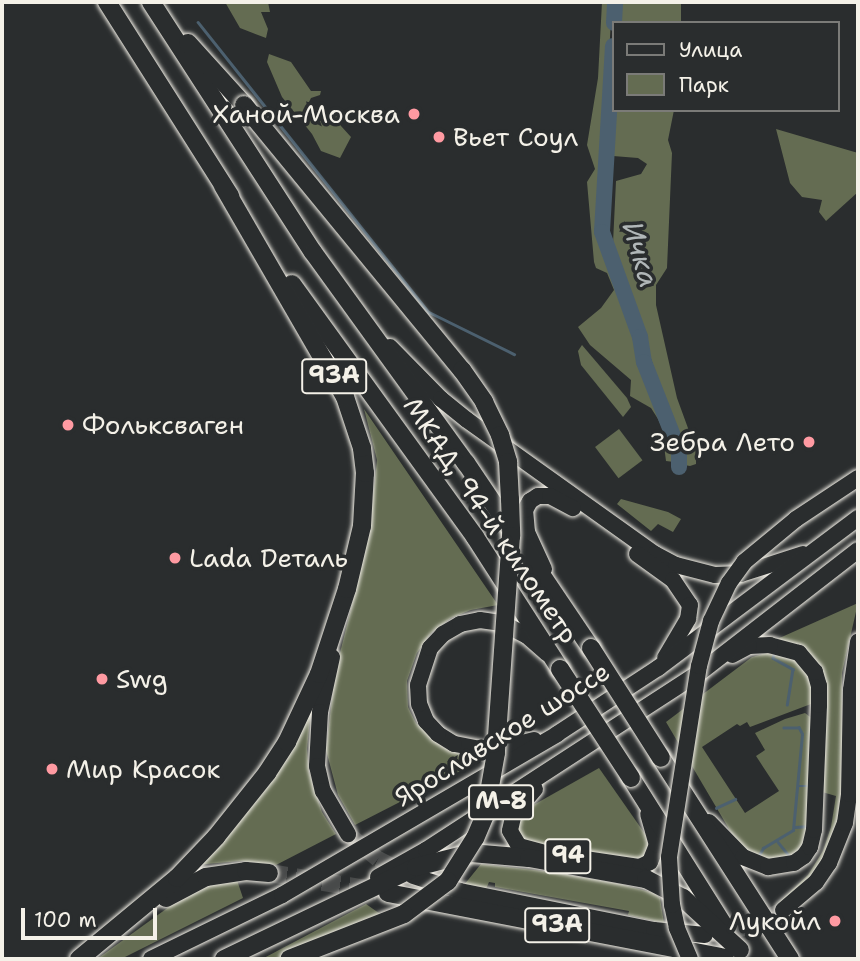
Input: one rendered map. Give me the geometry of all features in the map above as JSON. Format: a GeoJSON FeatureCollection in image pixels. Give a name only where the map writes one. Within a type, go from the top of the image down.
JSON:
{"type":"FeatureCollection","features":[{"type":"Feature","properties":{"kind":"highway"},"geometry":{"type":"LineString","coordinates":[[107,2],[223,186]]}},
{"type":"Feature","properties":{"kind":"highway"},"geometry":{"type":"LineString","coordinates":[[152,3],[243,105],[462,370],[484,402],[508,462],[511,536],[496,753],[489,795],[475,838],[448,881],[404,914],[289,959]]}},
{"type":"Feature","properties":{"kind":"highway","name":"МКАД, 94-й километр"},"geometry":{"type":"LineString","coordinates":[[152,3],[255,165],[592,648],[790,959]]}},
{"type":"Feature","properties":{"kind":"highway","name":"МКАД, 94-й километр"},"geometry":{"type":"LineString","coordinates":[[223,186],[475,537],[634,783],[737,956]]}},
{"type":"Feature","properties":{"kind":"highway","name":"93A"},"geometry":{"type":"LineString","coordinates":[[79,959],[177,878],[216,837],[287,742],[319,674],[347,589],[362,526],[365,500],[362,448],[355,422],[329,366],[223,186]]}},
{"type":"Feature","properties":{"kind":"highway"},"geometry":{"type":"LineString","coordinates":[[294,924],[416,867],[446,857],[496,853],[626,874],[665,887],[683,898],[737,956]]}},
{"type":"Feature","properties":{"kind":"highway","name":"93A"},"geometry":{"type":"LineString","coordinates":[[121,927],[181,888],[206,877],[246,871],[269,873]]}},
{"type":"Feature","properties":{"kind":"highway","name":"93A"},"geometry":{"type":"LineString","coordinates":[[388,893],[737,956]]}},
{"type":"Feature","properties":{"kind":"highway","name":"Ярославское шоссе"},"geometry":{"type":"LineString","coordinates":[[224,959],[294,924]]}},
{"type":"Feature","properties":{"kind":"main road"},"geometry":{"type":"LineString","coordinates":[[357,312],[441,399],[534,469],[655,554],[676,565],[715,575],[741,573],[821,547]]}},
{"type":"Feature","properties":{"kind":"main road"},"geometry":{"type":"LineString","coordinates":[[690,959],[677,928],[672,905],[669,857],[699,666],[710,621],[729,583],[744,562],[796,519],[858,478]]}},
{"type":"Feature","properties":{"kind":"main road"},"geometry":{"type":"LineString","coordinates":[[555,593],[524,520],[530,501],[538,496],[550,496],[564,501],[673,580],[684,592],[690,605],[688,619],[657,668]]}},
{"type":"Feature","properties":{"kind":"main road","name":"Ярославское шоссе"},"geometry":{"type":"LineString","coordinates":[[151,959],[282,895],[557,734],[657,668],[858,518]]}},
{"type":"Feature","properties":{"kind":"main road","name":"Ярославское шоссе"},"geometry":{"type":"LineString","coordinates":[[294,924],[426,850],[568,760],[702,671],[858,550]]}},
{"type":"Feature","properties":{"kind":"main road"},"geometry":{"type":"LineString","coordinates":[[347,589],[316,740],[317,766],[323,791],[348,834]]}},
{"type":"Feature","properties":{"kind":"main road"},"geometry":{"type":"LineString","coordinates":[[556,663],[526,635],[502,623],[470,622],[443,634],[430,648],[418,685],[419,704],[426,721],[438,734],[454,744],[492,751],[557,734]]}},
{"type":"Feature","properties":{"kind":"main road"},"geometry":{"type":"LineString","coordinates":[[783,910],[816,882],[839,841],[849,793],[850,690],[858,642]]}},
{"type":"Feature","properties":{"kind":"main road"},"geometry":{"type":"LineString","coordinates":[[673,777],[720,835],[743,857],[768,867],[783,867],[794,863],[810,847],[816,808],[819,685],[808,661],[799,653],[770,645],[749,646],[702,671]]}},
{"type":"Feature","properties":{"kind":"main road"},"geometry":{"type":"LineString","coordinates":[[851,716],[858,765]]}},
{"type":"Feature","properties":{"kind":"main road","name":"94"},"geometry":{"type":"LineString","coordinates":[[568,760],[523,800],[514,813],[510,831],[519,846],[640,867],[650,862],[657,845],[634,783]]}},
{"type":"Feature","properties":{"kind":"main road","name":"94"},"geometry":{"type":"LineString","coordinates":[[413,876],[460,891],[654,930],[705,934]]}},
{"type":"Feature","properties":{"kind":"green space"},"geometry":{"type":"Polygon","coordinates":[[[225,2],[268,2],[270,12],[261,12],[268,29],[266,38],[240,28],[225,2]]]}},
{"type":"Feature","properties":{"kind":"green space"},"geometry":{"type":"Polygon","coordinates":[[[602,2],[612,2],[599,231],[601,245],[675,450],[674,462],[666,461],[664,446],[667,439],[651,408],[630,396],[631,380],[590,345],[578,327],[601,308],[614,290],[607,273],[596,268],[594,262],[587,182],[595,169],[587,145],[598,78],[602,2]]]}},
{"type":"Feature","properties":{"kind":"green space"},"geometry":{"type":"Polygon","coordinates":[[[619,2],[681,2],[681,21],[619,21],[619,2]]]}},
{"type":"Feature","properties":{"kind":"green space"},"geometry":{"type":"Polygon","coordinates":[[[269,54],[291,62],[311,91],[321,91],[320,95],[311,98],[309,102],[322,117],[336,112],[341,126],[351,137],[340,158],[321,151],[312,134],[282,97],[267,62],[269,54]]]}},
{"type":"Feature","properties":{"kind":"green space"},"geometry":{"type":"Polygon","coordinates":[[[615,112],[674,112],[668,140],[672,153],[667,268],[656,285],[656,305],[677,398],[696,450],[696,464],[690,466],[684,465],[613,243],[616,181],[641,174],[647,164],[638,158],[613,156],[615,112]]]}},
{"type":"Feature","properties":{"kind":"green space"},"geometry":{"type":"Polygon","coordinates":[[[776,129],[858,153],[858,192],[826,221],[819,212],[822,200],[802,197],[790,183],[776,129]]]}},
{"type":"Feature","properties":{"kind":"green space"},"geometry":{"type":"Polygon","coordinates":[[[582,345],[627,398],[631,407],[623,417],[581,365],[578,351],[582,345]]]}},
{"type":"Feature","properties":{"kind":"green space"},"geometry":{"type":"Polygon","coordinates":[[[364,409],[498,605],[471,610],[451,618],[431,633],[417,653],[407,681],[408,707],[416,723],[443,747],[478,762],[355,825],[338,795],[326,750],[335,673],[363,560],[372,508],[377,460],[364,409]]]}},
{"type":"Feature","properties":{"kind":"green space"},"geometry":{"type":"Polygon","coordinates":[[[619,429],[642,460],[619,478],[595,447],[619,429]]]}},
{"type":"Feature","properties":{"kind":"green space"},"geometry":{"type":"Polygon","coordinates":[[[621,499],[668,512],[681,519],[673,532],[658,524],[651,531],[617,504],[621,499]]]}},
{"type":"Feature","properties":{"kind":"green space"},"geometry":{"type":"Polygon","coordinates":[[[858,603],[842,673],[842,793],[838,822],[826,858],[801,890],[777,904],[808,875],[823,851],[831,827],[836,796],[822,792],[823,685],[775,640],[858,603]]]}},
{"type":"Feature","properties":{"kind":"green space"},"geometry":{"type":"Polygon","coordinates":[[[775,651],[795,656],[806,665],[815,698],[811,704],[750,727],[747,722],[740,726],[737,724],[702,747],[745,813],[779,791],[756,756],[765,750],[755,733],[805,713],[814,720],[806,844],[793,858],[767,862],[739,846],[666,722],[752,657],[775,651]]]}},
{"type":"Feature","properties":{"kind":"green space"},"geometry":{"type":"Polygon","coordinates":[[[311,708],[307,749],[309,772],[322,812],[336,834],[276,865],[241,861],[195,865],[311,708]]]}},
{"type":"Feature","properties":{"kind":"green space"},"geometry":{"type":"Polygon","coordinates":[[[599,768],[650,841],[647,853],[641,859],[634,862],[533,846],[521,839],[517,831],[521,812],[599,768]]]}},
{"type":"Feature","properties":{"kind":"green space"},"geometry":{"type":"Polygon","coordinates":[[[481,864],[551,872],[654,893],[660,898],[664,923],[628,915],[629,911],[495,887],[495,883],[489,882],[486,889],[464,885],[481,864]]]}},
{"type":"Feature","properties":{"kind":"green space"},"geometry":{"type":"Polygon","coordinates":[[[237,880],[243,898],[121,959],[97,959],[184,896],[209,885],[237,880]]]}},
{"type":"Feature","properties":{"kind":"green space"},"geometry":{"type":"Polygon","coordinates":[[[366,904],[386,918],[280,959],[262,959],[366,904]]]}},
{"type":"Feature","properties":{"kind":"waterway","name":"Ичка"},"geometry":{"type":"LineString","coordinates":[[614,21],[615,2]]}},
{"type":"Feature","properties":{"kind":"waterway"},"geometry":{"type":"LineString","coordinates":[[198,22],[429,312],[514,354]]}},
{"type":"Feature","properties":{"kind":"waterway","name":"Ичка"},"geometry":{"type":"LineString","coordinates":[[612,63],[602,232],[640,337],[644,362],[679,451],[679,467]]}},
{"type":"Feature","properties":{"kind":"waterway"},"geometry":{"type":"LineString","coordinates":[[774,655],[773,658],[793,669],[787,705]]}},
{"type":"Feature","properties":{"kind":"waterway"},"geometry":{"type":"LineString","coordinates":[[758,857],[763,848],[793,830],[802,734],[799,728],[784,728]]}},
{"type":"Feature","properties":{"kind":"waterway"},"geometry":{"type":"LineString","coordinates":[[798,786],[811,786]]}},
{"type":"Feature","properties":{"kind":"waterway"},"geometry":{"type":"LineString","coordinates":[[716,808],[735,799]]}},
{"type":"Feature","properties":{"kind":"waterway"},"geometry":{"type":"LineString","coordinates":[[795,827],[809,826]]}},
{"type":"Feature","properties":{"kind":"waterway"},"geometry":{"type":"LineString","coordinates":[[778,842],[791,858]]}},
{"type":"Feature","properties":{"kind":"tunnel"},"geometry":{"type":"LineString","coordinates":[[348,834],[378,859],[403,872]]}},
{"type":"Feature","properties":{"kind":"tunnel"},"geometry":{"type":"LineString","coordinates":[[269,873],[378,891]]}},
{"type":"Feature","properties":{"kind":"tunnel"},"geometry":{"type":"LineString","coordinates":[[711,934],[745,928],[783,910]]}},
{"type":"Feature","properties":{"kind":"place","name":"Ханой-Москва"},"geometry":{"type":"Point","coordinates":[414,114]}},
{"type":"Feature","properties":{"kind":"place","name":"Вьет Соул"},"geometry":{"type":"Point","coordinates":[439,137]}},
{"type":"Feature","properties":{"kind":"place","name":"Фольксваген"},"geometry":{"type":"Point","coordinates":[68,425]}},
{"type":"Feature","properties":{"kind":"place","name":"Зебра Лето"},"geometry":{"type":"Point","coordinates":[809,442]}},
{"type":"Feature","properties":{"kind":"place","name":"Lada Dеталь"},"geometry":{"type":"Point","coordinates":[175,558]}},
{"type":"Feature","properties":{"kind":"place","name":"Swg"},"geometry":{"type":"Point","coordinates":[102,679]}},
{"type":"Feature","properties":{"kind":"place","name":"Мир Красок"},"geometry":{"type":"Point","coordinates":[52,769]}},
{"type":"Feature","properties":{"kind":"place","name":"Лукойл"},"geometry":{"type":"Point","coordinates":[835,921]}}]}
